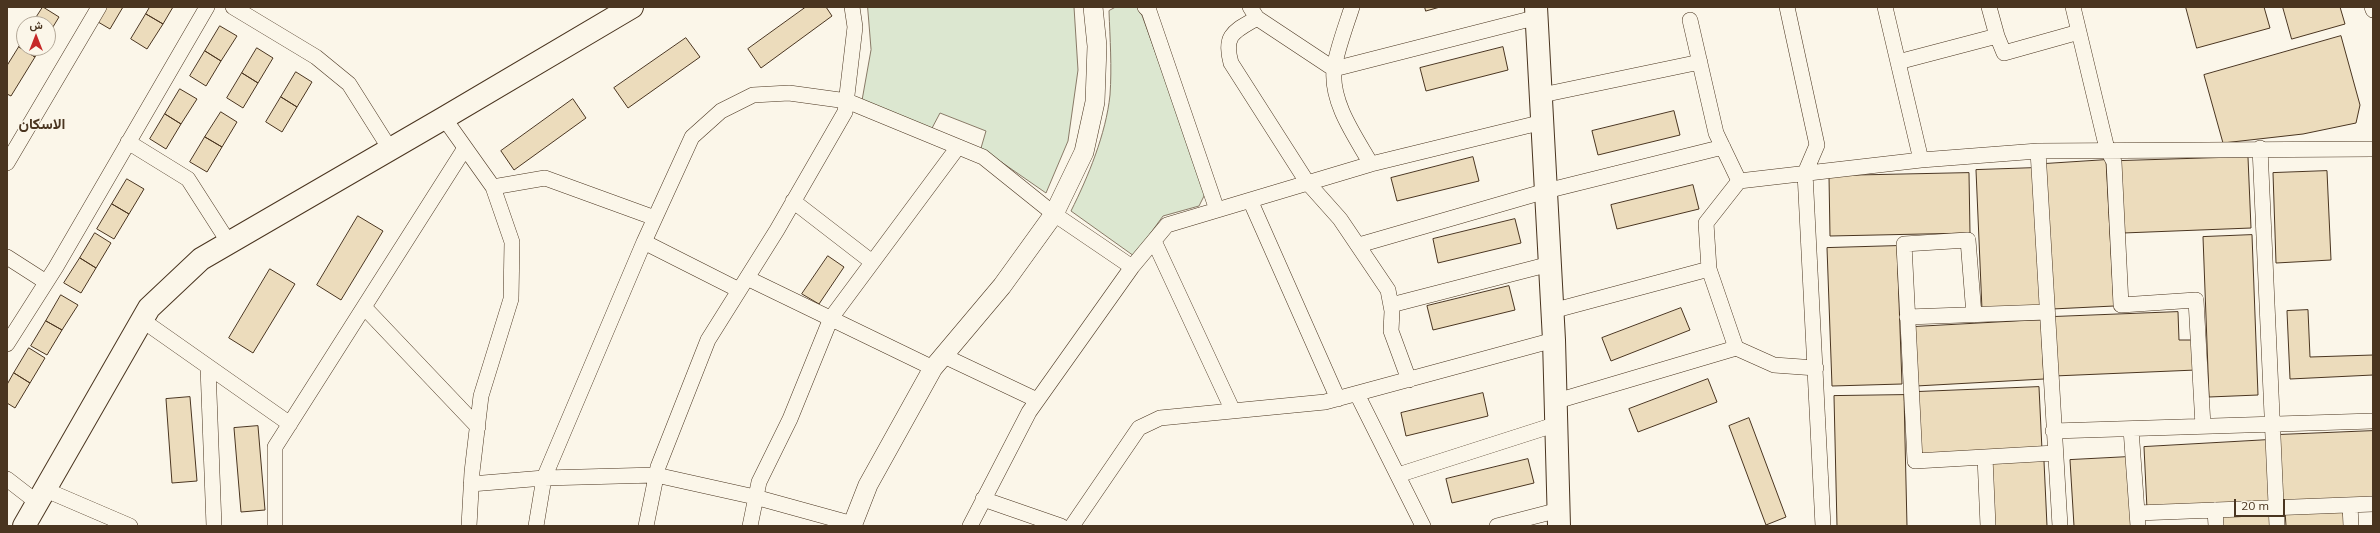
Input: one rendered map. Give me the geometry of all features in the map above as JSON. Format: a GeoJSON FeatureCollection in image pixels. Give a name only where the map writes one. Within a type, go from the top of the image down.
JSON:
{"type":"FeatureCollection","features":[{"type":"Feature","properties":{"kind":"main road"},"geometry":{"type":"LineString","coordinates":[[24,526],[149,308],[201,259],[632,7]]}},
{"type":"Feature","properties":{"kind":"main road"},"geometry":{"type":"LineString","coordinates":[[1537,10],[1554,340],[1559,518]]}},
{"type":"Feature","properties":{"kind":"street"},"geometry":{"type":"LineString","coordinates":[[7,163],[99,7]]}},
{"type":"Feature","properties":{"kind":"street"},"geometry":{"type":"LineString","coordinates":[[7,344],[46,282],[206,7]]}},
{"type":"Feature","properties":{"kind":"street"},"geometry":{"type":"LineString","coordinates":[[646,526],[656,475],[708,340],[793,201],[845,112],[855,27],[852,7]]}},
{"type":"Feature","properties":{"kind":"street"},"geometry":{"type":"LineString","coordinates":[[471,484],[544,478],[656,475],[755,497],[853,525],[868,485],[938,362],[1002,286],[1054,214],[1084,152],[1095,102],[1097,46],[1094,7]]}},
{"type":"Feature","properties":{"kind":"street"},"geometry":{"type":"LineString","coordinates":[[1145,7],[1149,12],[1217,210]]}},
{"type":"Feature","properties":{"kind":"street"},"geometry":{"type":"LineString","coordinates":[[1787,7],[1816,145],[1805,173],[1823,526]]}},
{"type":"Feature","properties":{"kind":"street"},"geometry":{"type":"LineString","coordinates":[[1885,7],[1921,160]]}},
{"type":"Feature","properties":{"kind":"street"},"geometry":{"type":"LineString","coordinates":[[1989,7],[1997,36],[2004,53],[2079,32]]}},
{"type":"Feature","properties":{"kind":"street"},"geometry":{"type":"LineString","coordinates":[[2073,7],[2108,149],[2114,162],[2121,305],[2196,300],[2203,426]]}},
{"type":"Feature","properties":{"kind":"street"},"geometry":{"type":"LineString","coordinates":[[1351,8],[1334,69],[1335,90],[1342,109],[1371,164]]}},
{"type":"Feature","properties":{"kind":"street"},"geometry":{"type":"LineString","coordinates":[[241,9],[316,57],[350,84],[390,149]]}},
{"type":"Feature","properties":{"kind":"street"},"geometry":{"type":"LineString","coordinates":[[1334,69],[1537,10]]}},
{"type":"Feature","properties":{"kind":"street"},"geometry":{"type":"LineString","coordinates":[[1334,69],[1254,12],[1232,33],[1228,42],[1231,63],[1307,182],[1340,219],[1388,290],[1391,305],[1391,330],[1409,380]]}},
{"type":"Feature","properties":{"kind":"street"},"geometry":{"type":"LineString","coordinates":[[1690,20],[1716,133],[1739,181]]}},
{"type":"Feature","properties":{"kind":"street"},"geometry":{"type":"LineString","coordinates":[[1898,62],[1997,36]]}},
{"type":"Feature","properties":{"kind":"street"},"geometry":{"type":"LineString","coordinates":[[1542,95],[1700,62]]}},
{"type":"Feature","properties":{"kind":"street"},"geometry":{"type":"LineString","coordinates":[[536,526],[544,478],[644,242],[692,137],[721,111],[753,96],[789,93],[847,101],[983,157],[1054,214],[1132,267]]}},
{"type":"Feature","properties":{"kind":"street"},"geometry":{"type":"LineString","coordinates":[[444,118],[493,187],[512,242],[512,299],[481,396],[471,484],[469,526]]}},
{"type":"Feature","properties":{"kind":"street"},"geometry":{"type":"LineString","coordinates":[[970,526],[983,498],[1029,412],[1132,267],[1167,226],[1307,182],[1371,164],[1543,122]]}},
{"type":"Feature","properties":{"kind":"street"},"geometry":{"type":"LineString","coordinates":[[128,142],[188,180],[229,243]]}},
{"type":"Feature","properties":{"kind":"street"},"geometry":{"type":"LineString","coordinates":[[750,526],[758,482],[790,419],[831,318],[958,147]]}},
{"type":"Feature","properties":{"kind":"street"},"geometry":{"type":"LineString","coordinates":[[1359,245],[1546,191],[1723,147]]}},
{"type":"Feature","properties":{"kind":"street"},"geometry":{"type":"LineString","coordinates":[[275,526],[275,448],[465,148]]}},
{"type":"Feature","properties":{"kind":"street"},"geometry":{"type":"LineString","coordinates":[[2260,148],[2278,526]]}},
{"type":"Feature","properties":{"kind":"street"},"geometry":{"type":"LineString","coordinates":[[1736,348],[1709,270],[1706,223],[1739,181],[1921,160],[2038,151],[2260,148],[2373,149]]}},
{"type":"Feature","properties":{"kind":"street"},"geometry":{"type":"LineString","coordinates":[[2038,151],[2053,431],[2060,526]]}},
{"type":"Feature","properties":{"kind":"street"},"geometry":{"type":"LineString","coordinates":[[493,187],[545,178],[655,218]]}},
{"type":"Feature","properties":{"kind":"street"},"geometry":{"type":"LineString","coordinates":[[1250,200],[1338,399]]}},
{"type":"Feature","properties":{"kind":"street"},"geometry":{"type":"LineString","coordinates":[[793,201],[872,262]]}},
{"type":"Feature","properties":{"kind":"street"},"geometry":{"type":"LineString","coordinates":[[1974,315],[1968,240],[1904,244],[1914,461],[2055,453]]}},
{"type":"Feature","properties":{"kind":"street"},"geometry":{"type":"LineString","coordinates":[[1154,241],[1233,411]]}},
{"type":"Feature","properties":{"kind":"street"},"geometry":{"type":"LineString","coordinates":[[644,242],[743,284],[1037,400]]}},
{"type":"Feature","properties":{"kind":"street"},"geometry":{"type":"LineString","coordinates":[[7,257],[46,282]]}},
{"type":"Feature","properties":{"kind":"street"},"geometry":{"type":"LineString","coordinates":[[1391,305],[1550,264]]}},
{"type":"Feature","properties":{"kind":"street"},"geometry":{"type":"LineString","coordinates":[[1552,311],[1709,270]]}},
{"type":"Feature","properties":{"kind":"street"},"geometry":{"type":"LineString","coordinates":[[364,307],[478,427]]}},
{"type":"Feature","properties":{"kind":"street"},"geometry":{"type":"LineString","coordinates":[[1907,317],[2047,312]]}},
{"type":"Feature","properties":{"kind":"street"},"geometry":{"type":"LineString","coordinates":[[142,320],[290,424]]}},
{"type":"Feature","properties":{"kind":"street"},"geometry":{"type":"LineString","coordinates":[[1072,526],[1139,428],[1160,418],[1325,402],[1554,340]]}},
{"type":"Feature","properties":{"kind":"street"},"geometry":{"type":"LineString","coordinates":[[1556,401],[1736,348],[1774,365],[1816,368]]}},
{"type":"Feature","properties":{"kind":"street"},"geometry":{"type":"LineString","coordinates":[[208,367],[214,526]]}},
{"type":"Feature","properties":{"kind":"street"},"geometry":{"type":"LineString","coordinates":[[1357,394],[1423,526]]}},
{"type":"Feature","properties":{"kind":"street"},"geometry":{"type":"LineString","coordinates":[[2053,431],[2373,421]]}},
{"type":"Feature","properties":{"kind":"street"},"geometry":{"type":"LineString","coordinates":[[1398,475],[1557,424]]}},
{"type":"Feature","properties":{"kind":"street"},"geometry":{"type":"LineString","coordinates":[[2131,429],[2138,519],[2215,510],[2373,504]]}},
{"type":"Feature","properties":{"kind":"street"},"geometry":{"type":"LineString","coordinates":[[1985,457],[1988,526]]}},
{"type":"Feature","properties":{"kind":"street"},"geometry":{"type":"LineString","coordinates":[[7,479],[42,497],[130,526]]}},
{"type":"Feature","properties":{"kind":"street"},"geometry":{"type":"LineString","coordinates":[[983,498],[1061,526]]}},
{"type":"Feature","properties":{"kind":"street"},"geometry":{"type":"LineString","coordinates":[[2350,505],[2351,526]]}},
{"type":"Feature","properties":{"kind":"street"},"geometry":{"type":"LineString","coordinates":[[2215,510],[2216,526]]}},
{"type":"Feature","properties":{"kind":"street"},"geometry":{"type":"LineString","coordinates":[[1497,526],[1559,518]]}},
{"type":"Feature","properties":{"kind":"green space"},"geometry":{"type":"Polygon","coordinates":[[[868,7],[1074,7],[1078,70],[1068,141],[1046,193],[981,148],[986,131],[940,113],[931,130],[861,106],[871,50],[868,7]]]}},
{"type":"Feature","properties":{"kind":"green space"},"geometry":{"type":"Polygon","coordinates":[[[1116,7],[1139,7],[1206,192],[1199,206],[1163,216],[1134,256],[1071,211],[1090,170],[1105,125],[1111,84],[1109,11],[1116,7]]]}},
{"type":"Feature","properties":{"kind":"building"},"geometry":{"type":"Polygon","coordinates":[[[43,7],[59,17],[56,22],[56,16],[37,16],[43,7]]]}},
{"type":"Feature","properties":{"kind":"building"},"geometry":{"type":"Polygon","coordinates":[[[101,7],[123,7],[110,29],[93,19],[101,7]]]}},
{"type":"Feature","properties":{"kind":"building"},"geometry":{"type":"Polygon","coordinates":[[[150,7],[173,7],[163,24],[146,14],[150,7]]]}},
{"type":"Feature","properties":{"kind":"building"},"geometry":{"type":"Polygon","coordinates":[[[806,7],[826,7],[832,16],[761,68],[748,49],[806,7]]]}},
{"type":"Feature","properties":{"kind":"building"},"geometry":{"type":"Polygon","coordinates":[[[1425,7],[1440,7],[1426,11],[1425,7]]]}},
{"type":"Feature","properties":{"kind":"building"},"geometry":{"type":"Polygon","coordinates":[[[2186,7],[2264,7],[2270,28],[2197,48],[2186,7]]]}},
{"type":"Feature","properties":{"kind":"building"},"geometry":{"type":"Polygon","coordinates":[[[2283,7],[2340,7],[2345,24],[2292,39],[2283,7]]]}},
{"type":"Feature","properties":{"kind":"building"},"geometry":{"type":"Polygon","coordinates":[[[146,14],[163,24],[147,49],[131,39],[146,14]]]}},
{"type":"Feature","properties":{"kind":"building"},"geometry":{"type":"Polygon","coordinates":[[[220,26],[237,36],[221,61],[205,51],[220,26]]]}},
{"type":"Feature","properties":{"kind":"building"},"geometry":{"type":"Polygon","coordinates":[[[2341,36],[2360,105],[2356,123],[2303,134],[2223,143],[2204,75],[2341,36]]]}},
{"type":"Feature","properties":{"kind":"building"},"geometry":{"type":"Polygon","coordinates":[[[686,38],[700,57],[628,108],[614,88],[686,38]]]}},
{"type":"Feature","properties":{"kind":"building"},"geometry":{"type":"Polygon","coordinates":[[[1503,47],[1508,70],[1426,91],[1420,68],[1503,47]]]}},
{"type":"Feature","properties":{"kind":"building"},"geometry":{"type":"Polygon","coordinates":[[[257,48],[273,58],[258,83],[242,73],[257,48]]]}},
{"type":"Feature","properties":{"kind":"building"},"geometry":{"type":"Polygon","coordinates":[[[205,51],[221,61],[206,86],[190,76],[205,51]]]}},
{"type":"Feature","properties":{"kind":"building"},"geometry":{"type":"Polygon","coordinates":[[[16,52],[16,56],[35,57],[11,96],[7,94],[7,66],[16,52]]]}},
{"type":"Feature","properties":{"kind":"building"},"geometry":{"type":"Polygon","coordinates":[[[296,72],[312,82],[297,107],[281,97],[296,72]]]}},
{"type":"Feature","properties":{"kind":"building"},"geometry":{"type":"Polygon","coordinates":[[[242,73],[258,83],[243,108],[227,98],[242,73]]]}},
{"type":"Feature","properties":{"kind":"building"},"geometry":{"type":"Polygon","coordinates":[[[180,89],[197,99],[181,124],[165,114],[180,89]]]}},
{"type":"Feature","properties":{"kind":"building"},"geometry":{"type":"Polygon","coordinates":[[[281,97],[297,107],[282,132],[266,122],[281,97]]]}},
{"type":"Feature","properties":{"kind":"building"},"geometry":{"type":"Polygon","coordinates":[[[573,99],[586,118],[514,170],[501,151],[573,99]]]}},
{"type":"Feature","properties":{"kind":"building"},"geometry":{"type":"Polygon","coordinates":[[[1674,111],[1680,135],[1598,155],[1592,131],[1674,111]]]}},
{"type":"Feature","properties":{"kind":"building"},"geometry":{"type":"Polygon","coordinates":[[[221,112],[237,122],[222,147],[205,137],[221,112]]]}},
{"type":"Feature","properties":{"kind":"building"},"geometry":{"type":"Polygon","coordinates":[[[165,114],[181,124],[166,149],[150,139],[165,114]]]}},
{"type":"Feature","properties":{"kind":"building"},"geometry":{"type":"Polygon","coordinates":[[[205,137],[222,147],[207,172],[190,162],[205,137]]]}},
{"type":"Feature","properties":{"kind":"building"},"geometry":{"type":"Polygon","coordinates":[[[1473,157],[1479,181],[1397,201],[1391,178],[1473,157]]]}},
{"type":"Feature","properties":{"kind":"building"},"geometry":{"type":"Polygon","coordinates":[[[2248,157],[2251,228],[2123,233],[2120,161],[2248,157]]]}},
{"type":"Feature","properties":{"kind":"building"},"geometry":{"type":"Polygon","coordinates":[[[2106,160],[2114,306],[2052,309],[2044,164],[2106,160]]]}},
{"type":"Feature","properties":{"kind":"building"},"geometry":{"type":"Polygon","coordinates":[[[2035,168],[2041,308],[1982,310],[1976,170],[2035,168]]]}},
{"type":"Feature","properties":{"kind":"building"},"geometry":{"type":"Polygon","coordinates":[[[2327,171],[2331,260],[2276,263],[2273,173],[2327,171]]]}},
{"type":"Feature","properties":{"kind":"building"},"geometry":{"type":"Polygon","coordinates":[[[1969,173],[1970,233],[1830,236],[1829,176],[1969,173]]]}},
{"type":"Feature","properties":{"kind":"building"},"geometry":{"type":"Polygon","coordinates":[[[127,179],[144,189],[129,214],[112,204],[127,179]]]}},
{"type":"Feature","properties":{"kind":"building"},"geometry":{"type":"Polygon","coordinates":[[[1693,185],[1699,209],[1617,229],[1611,205],[1693,185]]]}},
{"type":"Feature","properties":{"kind":"building"},"geometry":{"type":"Polygon","coordinates":[[[112,204],[129,214],[114,239],[97,229],[112,204]]]}},
{"type":"Feature","properties":{"kind":"building"},"geometry":{"type":"Polygon","coordinates":[[[358,216],[383,231],[341,300],[317,285],[358,216]]]}},
{"type":"Feature","properties":{"kind":"building"},"geometry":{"type":"Polygon","coordinates":[[[1515,219],[1521,243],[1438,263],[1433,239],[1515,219]]]}},
{"type":"Feature","properties":{"kind":"building"},"geometry":{"type":"Polygon","coordinates":[[[95,233],[111,243],[96,268],[80,258],[95,233]]]}},
{"type":"Feature","properties":{"kind":"building"},"geometry":{"type":"Polygon","coordinates":[[[2252,235],[2258,395],[2209,397],[2203,237],[2252,235]]]}},
{"type":"Feature","properties":{"kind":"building"},"geometry":{"type":"Polygon","coordinates":[[[1897,246],[1902,384],[1832,386],[1827,248],[1897,246]]]}},
{"type":"Feature","properties":{"kind":"building"},"geometry":{"type":"Polygon","coordinates":[[[828,256],[844,267],[819,304],[802,294],[828,256]]]}},
{"type":"Feature","properties":{"kind":"building"},"geometry":{"type":"Polygon","coordinates":[[[80,258],[96,268],[81,293],[64,283],[80,258]]]}},
{"type":"Feature","properties":{"kind":"building"},"geometry":{"type":"Polygon","coordinates":[[[270,269],[295,284],[253,353],[229,338],[270,269]]]}},
{"type":"Feature","properties":{"kind":"building"},"geometry":{"type":"Polygon","coordinates":[[[1509,286],[1515,310],[1433,330],[1427,306],[1509,286]]]}},
{"type":"Feature","properties":{"kind":"building"},"geometry":{"type":"Polygon","coordinates":[[[61,295],[78,305],[62,330],[46,321],[61,295]]]}},
{"type":"Feature","properties":{"kind":"building"},"geometry":{"type":"Polygon","coordinates":[[[1681,308],[1690,330],[1611,361],[1602,338],[1681,308]]]}},
{"type":"Feature","properties":{"kind":"building"},"geometry":{"type":"Polygon","coordinates":[[[2308,310],[2310,357],[2373,355],[2373,375],[2290,379],[2287,311],[2308,310]]]}},
{"type":"Feature","properties":{"kind":"building"},"geometry":{"type":"Polygon","coordinates":[[[2178,312],[2179,340],[2194,340],[2196,370],[2054,376],[2052,317],[2178,312]]]}},
{"type":"Feature","properties":{"kind":"building"},"geometry":{"type":"Polygon","coordinates":[[[2041,320],[2044,379],[1916,386],[1913,327],[2041,320]]]}},
{"type":"Feature","properties":{"kind":"building"},"geometry":{"type":"Polygon","coordinates":[[[46,321],[62,330],[47,355],[31,346],[46,321]]]}},
{"type":"Feature","properties":{"kind":"building"},"geometry":{"type":"Polygon","coordinates":[[[29,348],[45,358],[30,383],[14,373],[29,348]]]}},
{"type":"Feature","properties":{"kind":"building"},"geometry":{"type":"Polygon","coordinates":[[[14,373],[30,383],[15,408],[7,403],[7,385],[14,373]]]}},
{"type":"Feature","properties":{"kind":"building"},"geometry":{"type":"Polygon","coordinates":[[[1708,379],[1717,402],[1638,432],[1629,409],[1708,379]]]}},
{"type":"Feature","properties":{"kind":"building"},"geometry":{"type":"Polygon","coordinates":[[[2039,387],[2042,450],[1919,455],[1916,392],[2039,387]]]}},
{"type":"Feature","properties":{"kind":"building"},"geometry":{"type":"Polygon","coordinates":[[[1483,393],[1488,416],[1406,436],[1401,413],[1483,393]]]}},
{"type":"Feature","properties":{"kind":"building"},"geometry":{"type":"Polygon","coordinates":[[[1904,395],[1907,526],[1837,526],[1834,396],[1904,395]]]}},
{"type":"Feature","properties":{"kind":"building"},"geometry":{"type":"Polygon","coordinates":[[[190,397],[197,481],[172,483],[166,399],[190,397]]]}},
{"type":"Feature","properties":{"kind":"building"},"geometry":{"type":"Polygon","coordinates":[[[1749,418],[1786,517],[1766,525],[1729,426],[1749,418]]]}},
{"type":"Feature","properties":{"kind":"building"},"geometry":{"type":"Polygon","coordinates":[[[258,426],[265,510],[241,512],[234,428],[258,426]]]}},
{"type":"Feature","properties":{"kind":"building"},"geometry":{"type":"Polygon","coordinates":[[[2373,431],[2373,500],[2280,504],[2277,435],[2373,431]]]}},
{"type":"Feature","properties":{"kind":"building"},"geometry":{"type":"Polygon","coordinates":[[[2268,440],[2272,502],[2147,509],[2144,447],[2268,440]]]}},
{"type":"Feature","properties":{"kind":"building"},"geometry":{"type":"Polygon","coordinates":[[[2128,457],[2132,526],[2074,526],[2070,460],[2128,457]]]}},
{"type":"Feature","properties":{"kind":"building"},"geometry":{"type":"Polygon","coordinates":[[[1528,459],[1534,483],[1452,503],[1446,479],[1528,459]]]}},
{"type":"Feature","properties":{"kind":"building"},"geometry":{"type":"Polygon","coordinates":[[[2044,461],[2047,526],[1993,526],[1990,462],[2044,461]]]}},
{"type":"Feature","properties":{"kind":"building"},"geometry":{"type":"Polygon","coordinates":[[[2343,508],[2344,526],[2286,526],[2285,511],[2343,508]]]}},
{"type":"Feature","properties":{"kind":"building"},"geometry":{"type":"Polygon","coordinates":[[[2275,511],[2275,526],[2222,526],[2221,512],[2275,511]]]}},
{"type":"Feature","properties":{"kind":"district","name":"الاسكان"},"geometry":{"type":"Point","coordinates":[42,124]}}]}
